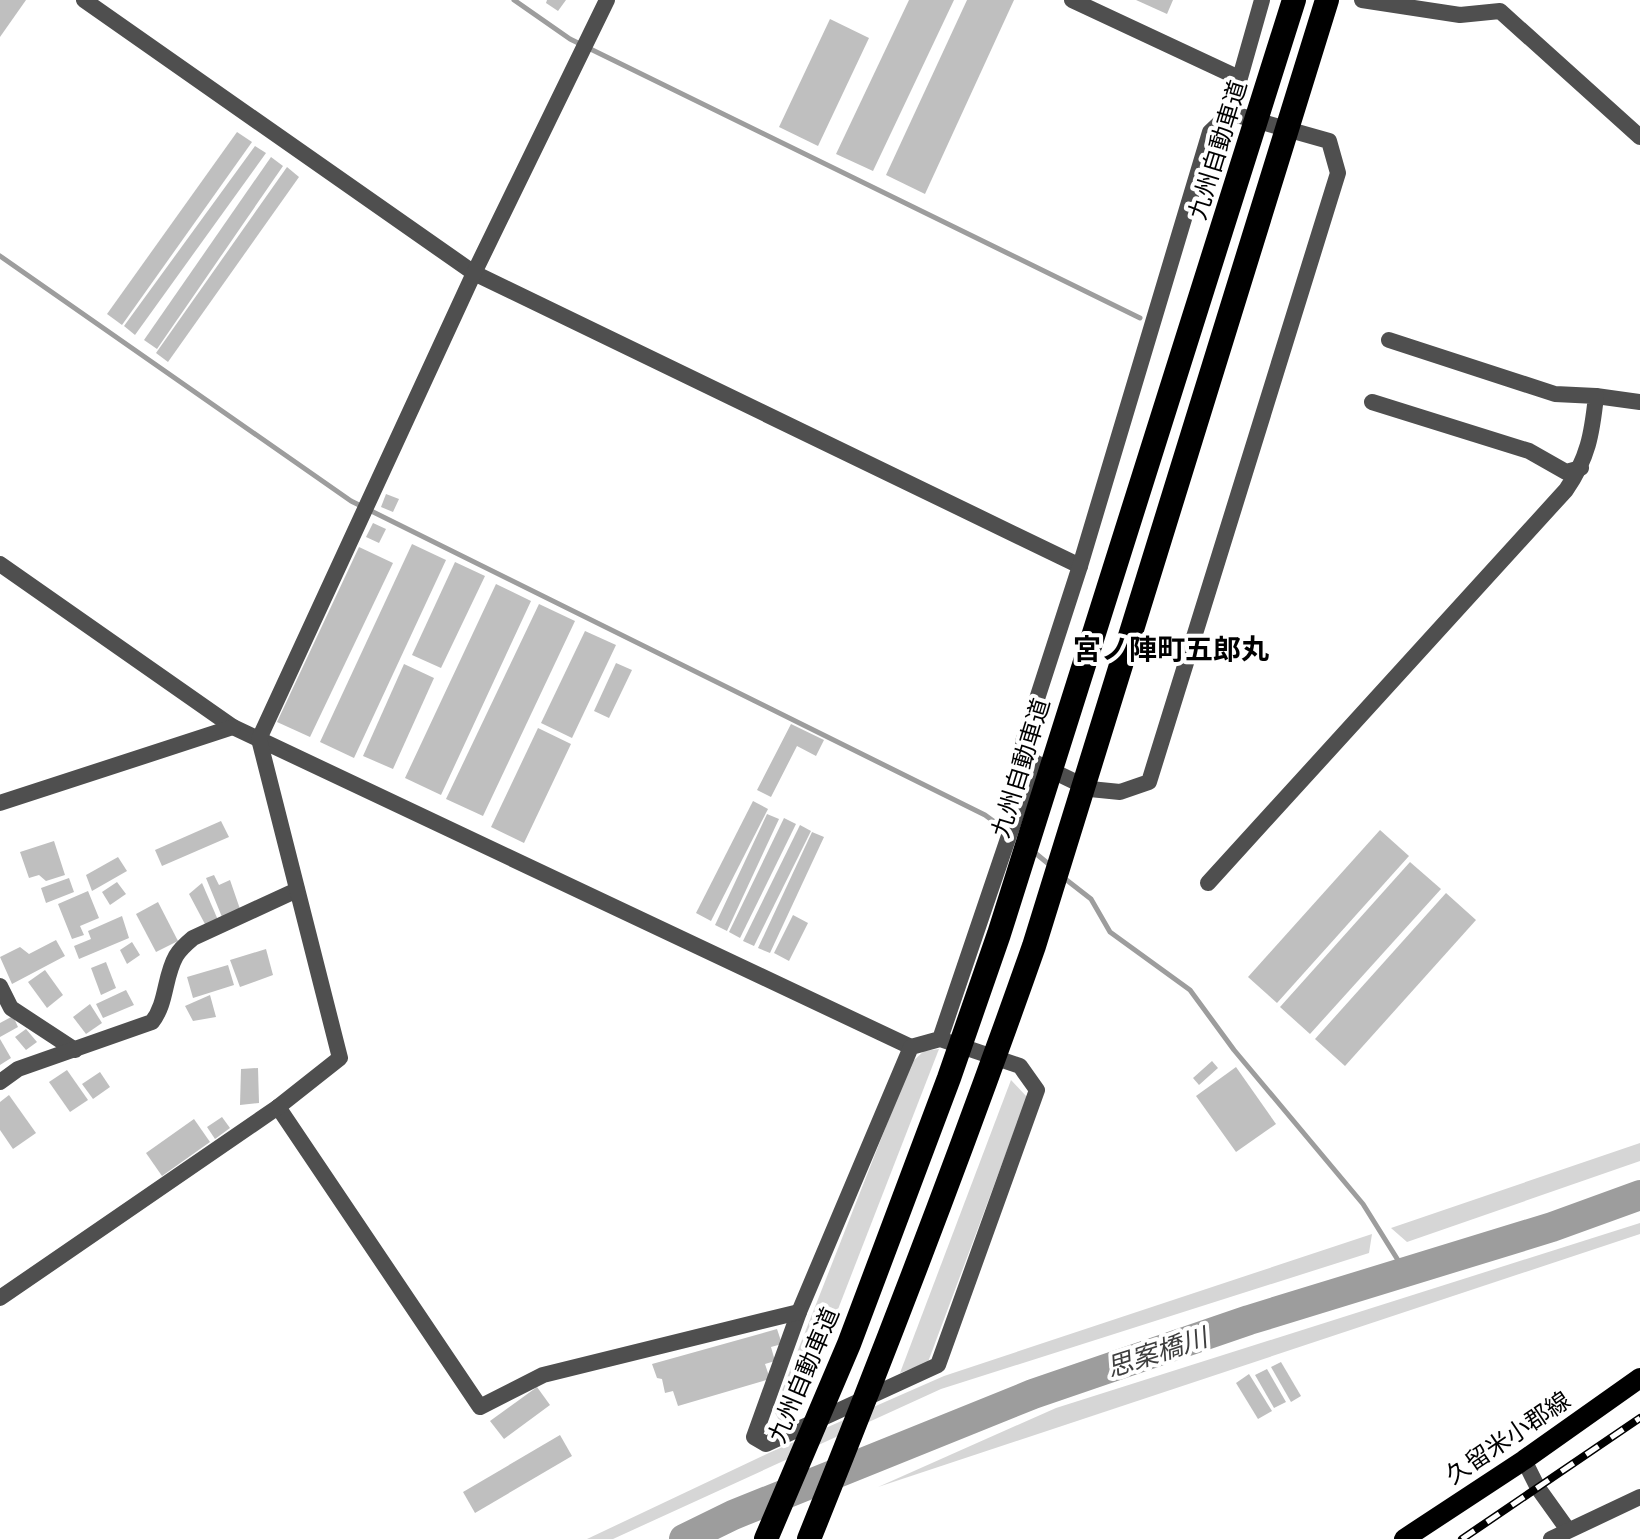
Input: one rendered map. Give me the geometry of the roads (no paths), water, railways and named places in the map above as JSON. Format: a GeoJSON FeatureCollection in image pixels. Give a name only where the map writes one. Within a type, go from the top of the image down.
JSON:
{"type":"FeatureCollection","features":[{"type":"Feature","properties":{"kind":"highway","name":"九州自動車道"},"geometry":{"type":"LineString","coordinates":[[766,1539],[849,1344],[949,1078],[999,934],[1294,0]]}},
{"type":"Feature","properties":{"kind":"highway"},"geometry":{"type":"LineString","coordinates":[[809,1539],[883,1357],[1034,946],[1327,0]]}},
{"type":"Feature","properties":{"kind":"main road","name":"久留米小郡線"},"geometry":{"type":"LineString","coordinates":[[1404,1539],[1640,1378]]}},
{"type":"Feature","properties":{"kind":"street"},"geometry":{"type":"LineString","coordinates":[[84,0],[474,273],[1080,566]]}},
{"type":"Feature","properties":{"kind":"street"},"geometry":{"type":"LineString","coordinates":[[0,1298],[278,1107],[340,1058],[259,739],[474,273],[607,0]]}},
{"type":"Feature","properties":{"kind":"street"},"geometry":{"type":"LineString","coordinates":[[1072,0],[1239,78]]}},
{"type":"Feature","properties":{"kind":"street"},"geometry":{"type":"LineString","coordinates":[[1230,113],[1329,141],[1338,173],[1149,782],[1120,792],[1090,789],[1034,762],[1023,742],[1080,566],[1210,132],[1230,113],[1262,0]]}},
{"type":"Feature","properties":{"kind":"street"},"geometry":{"type":"LineString","coordinates":[[1362,0],[1460,15],[1502,6],[1640,137]]}},
{"type":"Feature","properties":{"kind":"street"},"geometry":{"type":"LineString","coordinates":[[1389,340],[1555,394],[1640,402]]}},
{"type":"Feature","properties":{"kind":"street"},"geometry":{"type":"LineString","coordinates":[[1208,883],[1566,490],[1581,468],[1592,435],[1596,396]]}},
{"type":"Feature","properties":{"kind":"street"},"geometry":{"type":"LineString","coordinates":[[1372,402],[1529,451],[1566,472],[1581,468]]}},
{"type":"Feature","properties":{"kind":"street"},"geometry":{"type":"LineString","coordinates":[[0,564],[233,727],[911,1047],[940,1039],[1020,1066],[1037,1090],[938,1365],[766,1444],[754,1437],[799,1312],[911,1047]]}},
{"type":"Feature","properties":{"kind":"street"},"geometry":{"type":"LineString","coordinates":[[0,803],[233,727]]}},
{"type":"Feature","properties":{"kind":"street"},"geometry":{"type":"LineString","coordinates":[[940,1039],[1034,762]]}},
{"type":"Feature","properties":{"kind":"street"},"geometry":{"type":"LineString","coordinates":[[0,1082],[18,1069],[152,1022],[159,1013],[175,957],[193,938],[297,890]]}},
{"type":"Feature","properties":{"kind":"street"},"geometry":{"type":"LineString","coordinates":[[0,986],[11,1008],[75,1050]]}},
{"type":"Feature","properties":{"kind":"street"},"geometry":{"type":"LineString","coordinates":[[278,1107],[480,1407],[543,1375],[799,1312]]}},
{"type":"Feature","properties":{"kind":"street"},"geometry":{"type":"LineString","coordinates":[[1524,1460],[1538,1488],[1568,1530]]}},
{"type":"Feature","properties":{"kind":"street"},"geometry":{"type":"LineString","coordinates":[[1551,1539],[1637,1502]]}},
{"type":"Feature","properties":{"kind":"waterway"},"geometry":{"type":"LineString","coordinates":[[514,0],[570,39],[1140,318]]}},
{"type":"Feature","properties":{"kind":"waterway"},"geometry":{"type":"LineString","coordinates":[[0,256],[351,501],[985,815],[1007,831]]}},
{"type":"Feature","properties":{"kind":"waterway"},"geometry":{"type":"LineString","coordinates":[[1034,852],[1051,866]]}},
{"type":"Feature","properties":{"kind":"waterway"},"geometry":{"type":"LineString","coordinates":[[1064,878],[1091,899],[1110,932],[1190,990],[1234,1050],[1363,1204],[1406,1273]]}},
{"type":"Feature","properties":{"kind":"waterway","name":"思案橋川"},"geometry":{"type":"LineString","coordinates":[[684,1539],[733,1515],[1033,1394],[1249,1320],[1552,1227],[1640,1195]]}},
{"type":"Feature","properties":{"kind":"railway"},"geometry":{"type":"LineString","coordinates":[[1462,1539],[1640,1418]]}},
{"type":"Feature","properties":{"kind":"district","name":"宮ノ陣町五郎丸"},"geometry":{"type":"Point","coordinates":[1171,650]}}]}
